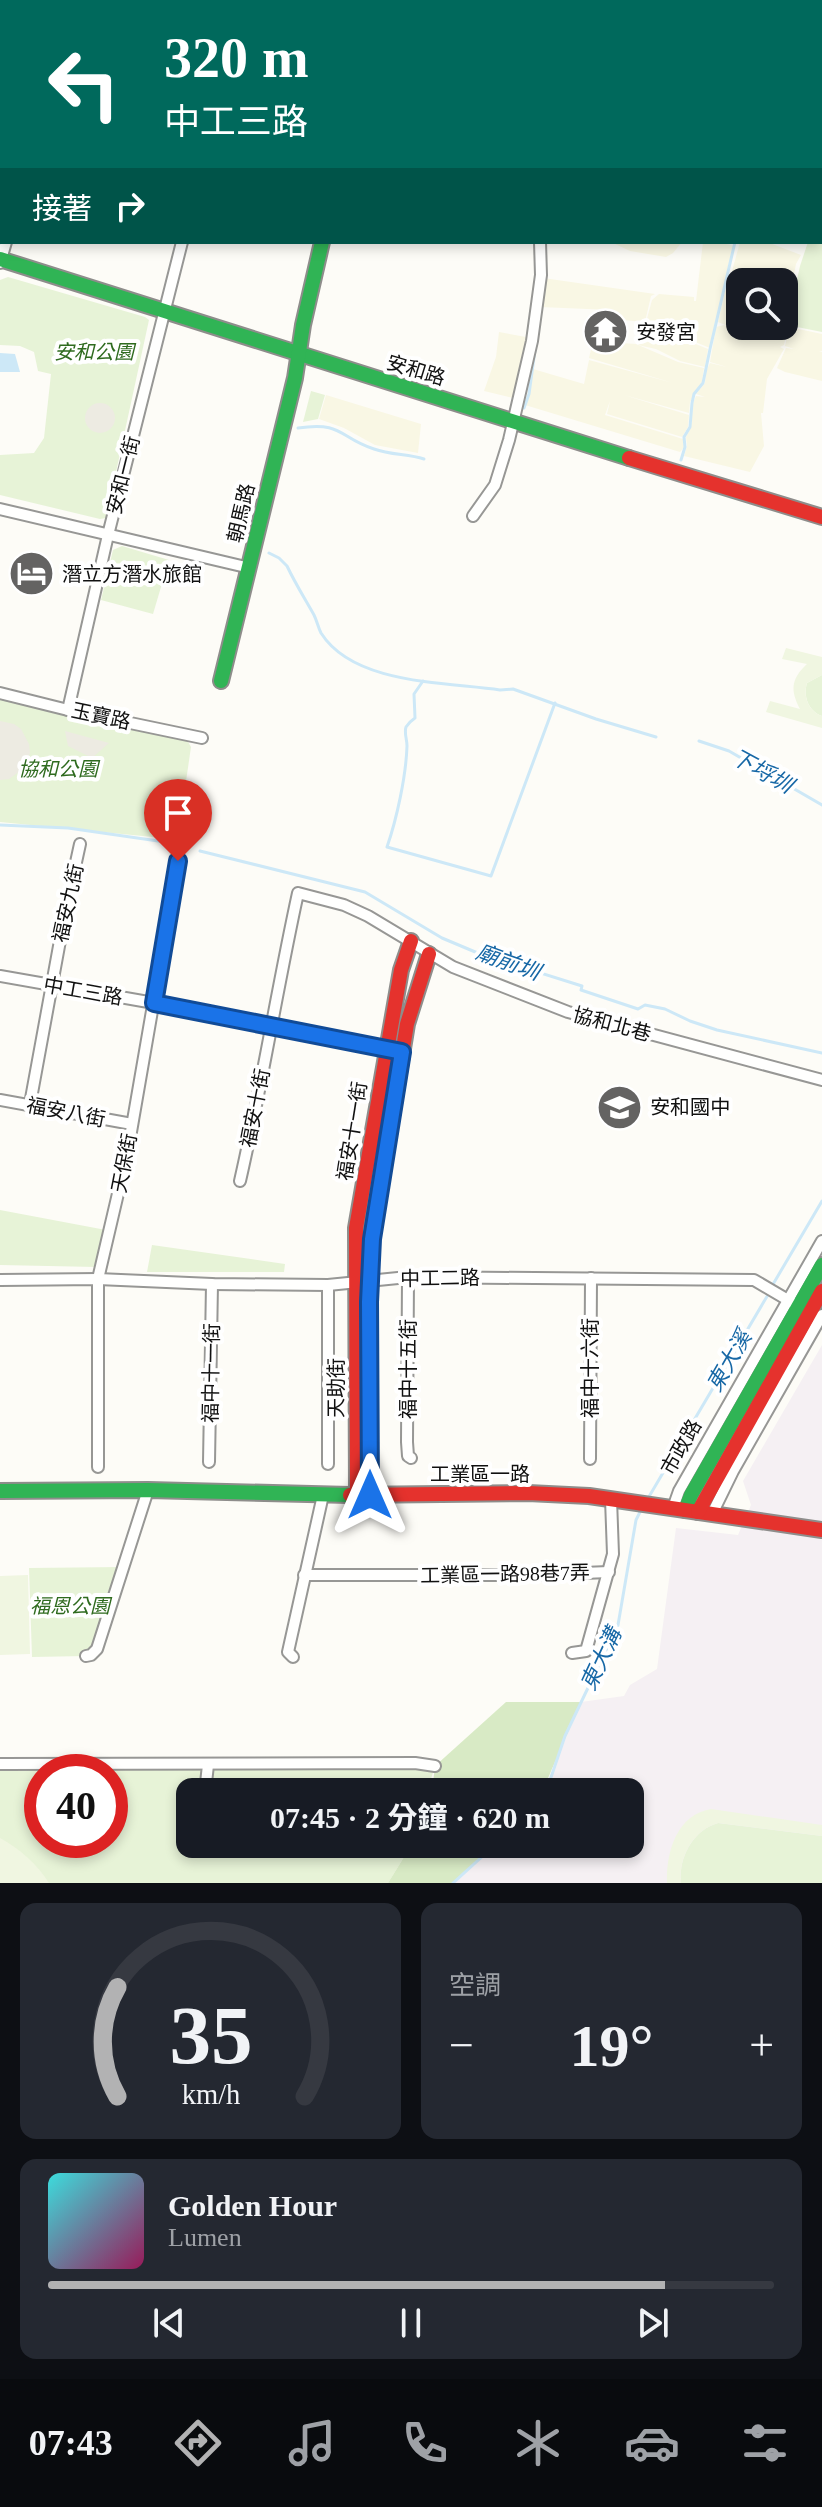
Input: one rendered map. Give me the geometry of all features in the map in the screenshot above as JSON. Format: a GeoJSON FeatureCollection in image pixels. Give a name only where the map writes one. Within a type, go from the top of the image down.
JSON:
{"type":"FeatureCollection","features":[{"type":"Feature","properties":{"kind":"street","name":"安和一街"},"geometry":{"type":"LineString","coordinates":[[68,710],[108,535],[182,244]]}},
{"type":"Feature","properties":{"kind":"street","name":"朝馬路"},"geometry":{"type":"LineString","coordinates":[[221,681],[300,354],[303,325],[322,244]]}},
{"type":"Feature","properties":{"kind":"street","name":"朝馬路"},"geometry":{"type":"LineString","coordinates":[[300,354],[310,338],[332,244]]}},
{"type":"Feature","properties":{"kind":"street"},"geometry":{"type":"LineString","coordinates":[[473,516],[495,485],[513,421],[532,341],[541,275],[540,244]]}},
{"type":"Feature","properties":{"kind":"street","name":"安和路"},"geometry":{"type":"LineString","coordinates":[[0,261],[822,517]]}},
{"type":"Feature","properties":{"kind":"street"},"geometry":{"type":"LineString","coordinates":[[0,509],[250,568]]}},
{"type":"Feature","properties":{"kind":"street","name":"玉寶路"},"geometry":{"type":"LineString","coordinates":[[0,693],[202,738]]}},
{"type":"Feature","properties":{"kind":"street","name":"福安九街"},"geometry":{"type":"LineString","coordinates":[[30,1104],[80,844]]}},
{"type":"Feature","properties":{"kind":"street","name":"天保街"},"geometry":{"type":"LineString","coordinates":[[98,1467],[98,1279],[127,1155],[178,861]]}},
{"type":"Feature","properties":{"kind":"street","name":"協和北巷"},"geometry":{"type":"LineString","coordinates":[[298,893],[344,905],[453,967],[568,1012],[822,1080]]}},
{"type":"Feature","properties":{"kind":"street","name":"福安十街"},"geometry":{"type":"LineString","coordinates":[[240,1181],[298,893]]}},
{"type":"Feature","properties":{"kind":"street","name":"福安十一街"},"geometry":{"type":"LineString","coordinates":[[356,1282],[356,1228],[401,970],[411,941]]}},
{"type":"Feature","properties":{"kind":"street","name":"天助街"},"geometry":{"type":"LineString","coordinates":[[364,1494],[372,1239],[407,1024],[429,954]]}},
{"type":"Feature","properties":{"kind":"street","name":"中工三路"},"geometry":{"type":"LineString","coordinates":[[0,976],[402,1052]]}},
{"type":"Feature","properties":{"kind":"street","name":"福安八街"},"geometry":{"type":"LineString","coordinates":[[0,1100],[132,1124]]}},
{"type":"Feature","properties":{"kind":"street","name":"市政路"},"geometry":{"type":"LineString","coordinates":[[810,1312],[822,1241]]}},
{"type":"Feature","properties":{"kind":"street","name":"市政路"},"geometry":{"type":"LineString","coordinates":[[686,1510],[733,1471],[810,1312],[822,1265]]}},
{"type":"Feature","properties":{"kind":"street","name":"中工二路"},"geometry":{"type":"LineString","coordinates":[[0,1280],[98,1279],[328,1285],[408,1277],[754,1280],[810,1312]]}},
{"type":"Feature","properties":{"kind":"street","name":"福中十五街"},"geometry":{"type":"LineString","coordinates":[[408,1277],[407,1442],[408,1456],[411,1458]]}},
{"type":"Feature","properties":{"kind":"street","name":"福中十六街"},"geometry":{"type":"LineString","coordinates":[[590,1459],[591,1278]]}},
{"type":"Feature","properties":{"kind":"street","name":"天助街"},"geometry":{"type":"LineString","coordinates":[[356,1282],[364,1494]]}},
{"type":"Feature","properties":{"kind":"street","name":"福中十一街"},"geometry":{"type":"LineString","coordinates":[[209,1462],[212,1284]]}},
{"type":"Feature","properties":{"kind":"street"},"geometry":{"type":"LineString","coordinates":[[328,1285],[328,1464]]}},
{"type":"Feature","properties":{"kind":"street","name":"市政路"},"geometry":{"type":"LineString","coordinates":[[686,1510],[698,1482],[822,1291]]}},
{"type":"Feature","properties":{"kind":"street"},"geometry":{"type":"LineString","coordinates":[[86,1656],[97,1649],[148,1490]]}},
{"type":"Feature","properties":{"kind":"street","name":"工業區一路"},"geometry":{"type":"LineString","coordinates":[[0,1491],[148,1490],[323,1495],[528,1493],[589,1496],[686,1510]]}},
{"type":"Feature","properties":{"kind":"street"},"geometry":{"type":"LineString","coordinates":[[293,1657],[288,1652],[323,1495]]}},
{"type":"Feature","properties":{"kind":"street"},"geometry":{"type":"LineString","coordinates":[[609,1572],[616,1500]]}},
{"type":"Feature","properties":{"kind":"street"},"geometry":{"type":"LineString","coordinates":[[686,1510],[822,1530]]}},
{"type":"Feature","properties":{"kind":"street","name":"工業區一路98巷7弄"},"geometry":{"type":"LineString","coordinates":[[304,1575],[609,1572],[586,1651],[572,1653]]}},
{"type":"Feature","properties":{"kind":"street"},"geometry":{"type":"LineString","coordinates":[[0,1764],[415,1763],[435,1766]]}},
{"type":"Feature","properties":{"kind":"street"},"geometry":{"type":"LineString","coordinates":[[207,1778],[208,1765]]}},
{"type":"Feature","properties":{"kind":"shaded area"},"geometry":{"type":"Polygon","coordinates":[[[615,244],[680,244],[666,257],[630,251],[615,244]]]}},
{"type":"Feature","properties":{"kind":"shaded area"},"geometry":{"type":"Polygon","coordinates":[[[703,244],[734,246],[729,268],[726,268],[710,348],[646,322],[652,300],[659,294],[694,297],[694,301],[703,244]]]}},
{"type":"Feature","properties":{"kind":"shaded area"},"geometry":{"type":"Polygon","coordinates":[[[739,244],[772,244],[801,255],[795,268],[733,268],[739,244]]]}},
{"type":"Feature","properties":{"kind":"shaded area"},"geometry":{"type":"Polygon","coordinates":[[[543,278],[655,294],[651,296],[645,322],[611,319],[611,310],[540,307],[543,278]]]}},
{"type":"Feature","properties":{"kind":"shaded area"},"geometry":{"type":"Polygon","coordinates":[[[726,288],[726,325],[718,322],[726,288]]]}},
{"type":"Feature","properties":{"kind":"shaded area"},"geometry":{"type":"Polygon","coordinates":[[[644,323],[708,349],[705,367],[638,345],[644,323]]]}},
{"type":"Feature","properties":{"kind":"shaded area"},"geometry":{"type":"Polygon","coordinates":[[[726,326],[726,340],[767,342],[762,340],[785,340],[780,347],[784,349],[767,379],[761,413],[764,446],[750,472],[684,456],[693,403],[696,396],[705,397],[696,394],[705,383],[706,371],[710,363],[727,367],[710,362],[716,327],[726,326]]]}},
{"type":"Feature","properties":{"kind":"shaded area"},"geometry":{"type":"Polygon","coordinates":[[[798,329],[822,334],[822,351],[819,351],[822,352],[822,381],[777,368],[786,348],[794,349],[785,346],[786,340],[798,340],[798,329]]]}},
{"type":"Feature","properties":{"kind":"shaded area"},"geometry":{"type":"Polygon","coordinates":[[[499,332],[526,337],[527,340],[521,378],[513,398],[484,391],[496,357],[499,332]]]}},
{"type":"Feature","properties":{"kind":"shaded area"},"geometry":{"type":"Polygon","coordinates":[[[593,341],[636,344],[678,362],[704,368],[702,382],[690,402],[689,413],[624,395],[689,415],[688,427],[682,437],[607,414],[610,401],[605,415],[683,439],[684,447],[680,452],[525,405],[533,369],[584,384],[589,360],[673,383],[589,358],[593,341]]]}},
{"type":"Feature","properties":{"kind":"shaded area"},"geometry":{"type":"Polygon","coordinates":[[[326,395],[421,424],[418,453],[375,445],[319,419],[326,395]]]}},
{"type":"Feature","properties":{"kind":"shaded area"},"geometry":{"type":"Polygon","coordinates":[[[100,403],[111,407],[115,418],[111,429],[100,433],[89,429],[85,418],[89,407],[100,403]]]}},
{"type":"Feature","properties":{"kind":"shaded area"},"geometry":{"type":"Polygon","coordinates":[[[0,721],[21,729],[30,753],[23,769],[9,779],[0,780],[0,721]]]}},
{"type":"Feature","properties":{"kind":"shaded area"},"geometry":{"type":"Polygon","coordinates":[[[65,731],[109,743],[92,758],[68,746],[65,731]]]}},
{"type":"Feature","properties":{"kind":"shaded area"},"geometry":{"type":"Polygon","coordinates":[[[822,1345],[822,1883],[453,1883],[481,1858],[644,1858],[644,1778],[551,1778],[581,1702],[624,1696],[630,1685],[657,1669],[676,1528],[738,1535],[751,1505],[743,1481],[822,1345]]]}},
{"type":"Feature","properties":{"kind":"green space"},"geometry":{"type":"Polygon","coordinates":[[[807,244],[822,244],[822,332],[798,327],[798,275],[807,244]]]}},
{"type":"Feature","properties":{"kind":"green space","name":"安和公園"},"geometry":{"type":"Polygon","coordinates":[[[8,277],[149,320],[106,518],[0,495],[0,455],[34,453],[44,438],[51,374],[38,371],[34,352],[20,346],[0,345],[0,280],[8,277]]]}},
{"type":"Feature","properties":{"kind":"green space"},"geometry":{"type":"Polygon","coordinates":[[[311,391],[325,395],[318,419],[303,422],[311,391]]]}},
{"type":"Feature","properties":{"kind":"green space"},"geometry":{"type":"Polygon","coordinates":[[[122,546],[169,560],[153,614],[101,600],[113,550],[122,546]]]}},
{"type":"Feature","properties":{"kind":"green space"},"geometry":{"type":"Polygon","coordinates":[[[786,648],[822,657],[822,675],[807,683],[806,693],[810,707],[822,716],[822,728],[766,712],[770,701],[800,709],[794,685],[807,664],[782,659],[786,648]]]}},
{"type":"Feature","properties":{"kind":"green space"},"geometry":{"type":"Polygon","coordinates":[[[822,675],[822,716],[810,707],[806,693],[807,683],[822,675]]]}},
{"type":"Feature","properties":{"kind":"green space","name":"協和公園"},"geometry":{"type":"Polygon","coordinates":[[[0,696],[187,740],[191,747],[178,836],[173,839],[0,822],[0,696]]]}},
{"type":"Feature","properties":{"kind":"green space"},"geometry":{"type":"Polygon","coordinates":[[[0,1210],[106,1230],[96,1267],[0,1265],[0,1210]]]}},
{"type":"Feature","properties":{"kind":"green space"},"geometry":{"type":"Polygon","coordinates":[[[152,1245],[285,1264],[284,1272],[147,1272],[152,1245]]]}},
{"type":"Feature","properties":{"kind":"green space","name":"福恩公園"},"geometry":{"type":"Polygon","coordinates":[[[122,1567],[97,1649],[86,1656],[32,1657],[29,1568],[122,1567]]]}},
{"type":"Feature","properties":{"kind":"green space"},"geometry":{"type":"Polygon","coordinates":[[[28,1575],[30,1654],[0,1655],[0,1576],[28,1575]]]}},
{"type":"Feature","properties":{"kind":"green space"},"geometry":{"type":"Polygon","coordinates":[[[506,1702],[581,1702],[548,1778],[434,1778],[435,1766],[506,1702]]]}},
{"type":"Feature","properties":{"kind":"green space"},"geometry":{"type":"Polygon","coordinates":[[[0,1764],[24,1764],[24,1858],[128,1858],[128,1765],[435,1766],[431,1778],[176,1778],[176,1858],[403,1858],[388,1883],[0,1883],[0,1764]]]}},
{"type":"Feature","properties":{"kind":"green space"},"geometry":{"type":"Polygon","coordinates":[[[711,1809],[822,1825],[822,1836],[718,1823],[701,1832],[689,1846],[682,1864],[681,1883],[667,1883],[671,1848],[681,1827],[699,1813],[711,1809]]]}},
{"type":"Feature","properties":{"kind":"green space"},"geometry":{"type":"Polygon","coordinates":[[[718,1823],[822,1836],[822,1883],[681,1883],[682,1864],[689,1846],[701,1832],[718,1823]]]}},
{"type":"Feature","properties":{"kind":"green space"},"geometry":{"type":"Polygon","coordinates":[[[0,1838],[28,1858],[49,1883],[0,1883],[0,1838]]]}},
{"type":"Feature","properties":{"kind":"green space"},"geometry":{"type":"Polygon","coordinates":[[[403,1858],[481,1858],[453,1883],[388,1883],[403,1858]]]}},
{"type":"Feature","properties":{"kind":"water"},"geometry":{"type":"Polygon","coordinates":[[[0,353],[15,354],[20,372],[0,372],[0,353]]]}},
{"type":"Feature","properties":{"kind":"waterway"},"geometry":{"type":"LineString","coordinates":[[681,460],[684,437],[690,427],[694,394],[703,383],[735,244]]}},
{"type":"Feature","properties":{"kind":"waterway"},"geometry":{"type":"LineString","coordinates":[[524,408],[535,350]]}},
{"type":"Feature","properties":{"kind":"waterway"},"geometry":{"type":"LineString","coordinates":[[298,428],[313,426],[333,429],[374,449],[424,459]]}},
{"type":"Feature","properties":{"kind":"waterway"},"geometry":{"type":"LineString","coordinates":[[269,553],[287,566],[321,633],[336,650],[355,663],[403,678],[513,689],[656,737]]}},
{"type":"Feature","properties":{"kind":"waterway"},"geometry":{"type":"LineString","coordinates":[[423,681],[414,694],[415,718],[405,729],[407,746],[403,783],[387,847],[491,876],[555,703]]}},
{"type":"Feature","properties":{"kind":"waterway","name":"下埒圳"},"geometry":{"type":"LineString","coordinates":[[699,741],[729,751],[822,805]]}},
{"type":"Feature","properties":{"kind":"waterway"},"geometry":{"type":"LineString","coordinates":[[0,825],[68,828],[165,842],[174,848]]}},
{"type":"Feature","properties":{"kind":"waterway","name":"廟前圳"},"geometry":{"type":"LineString","coordinates":[[200,851],[365,892],[442,938],[480,954],[582,986],[581,990],[638,1009],[645,1005],[665,1009],[717,1030],[822,1053]]}},
{"type":"Feature","properties":{"kind":"waterway","name":"東大溪"},"geometry":{"type":"LineString","coordinates":[[772,1286],[822,1201]]}},
{"type":"Feature","properties":{"kind":"waterway","name":"東大溪"},"geometry":{"type":"LineString","coordinates":[[647,1500],[769,1293]]}},
{"type":"Feature","properties":{"kind":"waterway","name":"東大溝"},"geometry":{"type":"LineString","coordinates":[[551,1778],[565,1736],[618,1625],[636,1520],[641,1510]]}},
{"type":"Feature","properties":{"kind":"waterway","name":"東大溝"},"geometry":{"type":"LineString","coordinates":[[453,1883],[481,1858]]}},
{"type":"Feature","properties":{"kind":"traffic: fast"},"geometry":{"type":"LineString","coordinates":[[221,681],[295,378],[303,325],[322,244]]}},
{"type":"Feature","properties":{"kind":"traffic: fast"},"geometry":{"type":"LineString","coordinates":[[0,259],[629,458]]}},
{"type":"Feature","properties":{"kind":"traffic: fast"},"geometry":{"type":"LineString","coordinates":[[685,1510],[822,1265]]}},
{"type":"Feature","properties":{"kind":"traffic: fast"},"geometry":{"type":"LineString","coordinates":[[0,1491],[148,1490],[350,1495]]}},
{"type":"Feature","properties":{"kind":"traffic: jam"},"geometry":{"type":"LineString","coordinates":[[629,458],[822,517]]}},
{"type":"Feature","properties":{"kind":"traffic: jam"},"geometry":{"type":"LineString","coordinates":[[357,1494],[356,1228],[401,970],[411,941]]}},
{"type":"Feature","properties":{"kind":"traffic: jam"},"geometry":{"type":"LineString","coordinates":[[370,1495],[369,1302],[372,1239],[407,1024],[429,954]]}},
{"type":"Feature","properties":{"kind":"traffic: jam"},"geometry":{"type":"LineString","coordinates":[[698,1512],[822,1291]]}},
{"type":"Feature","properties":{"kind":"traffic: jam"},"geometry":{"type":"LineString","coordinates":[[350,1495],[528,1493],[589,1496],[822,1530]]}},
{"type":"Feature","properties":{"kind":"place","name":"安發宮"},"geometry":{"type":"Point","coordinates":[605,332]}},
{"type":"Feature","properties":{"kind":"place","name":"潛立方潛水旅館"},"geometry":{"type":"Point","coordinates":[31,574]}},
{"type":"Feature","properties":{"kind":"place","name":"安和國中"},"geometry":{"type":"Point","coordinates":[619,1107]}},
{"type":"Feature","properties":{"kind":"route"},"geometry":{"type":"LineString","coordinates":[[178,861],[154,1003],[402,1052],[372,1239],[369,1302],[370,1495]]}}]}
